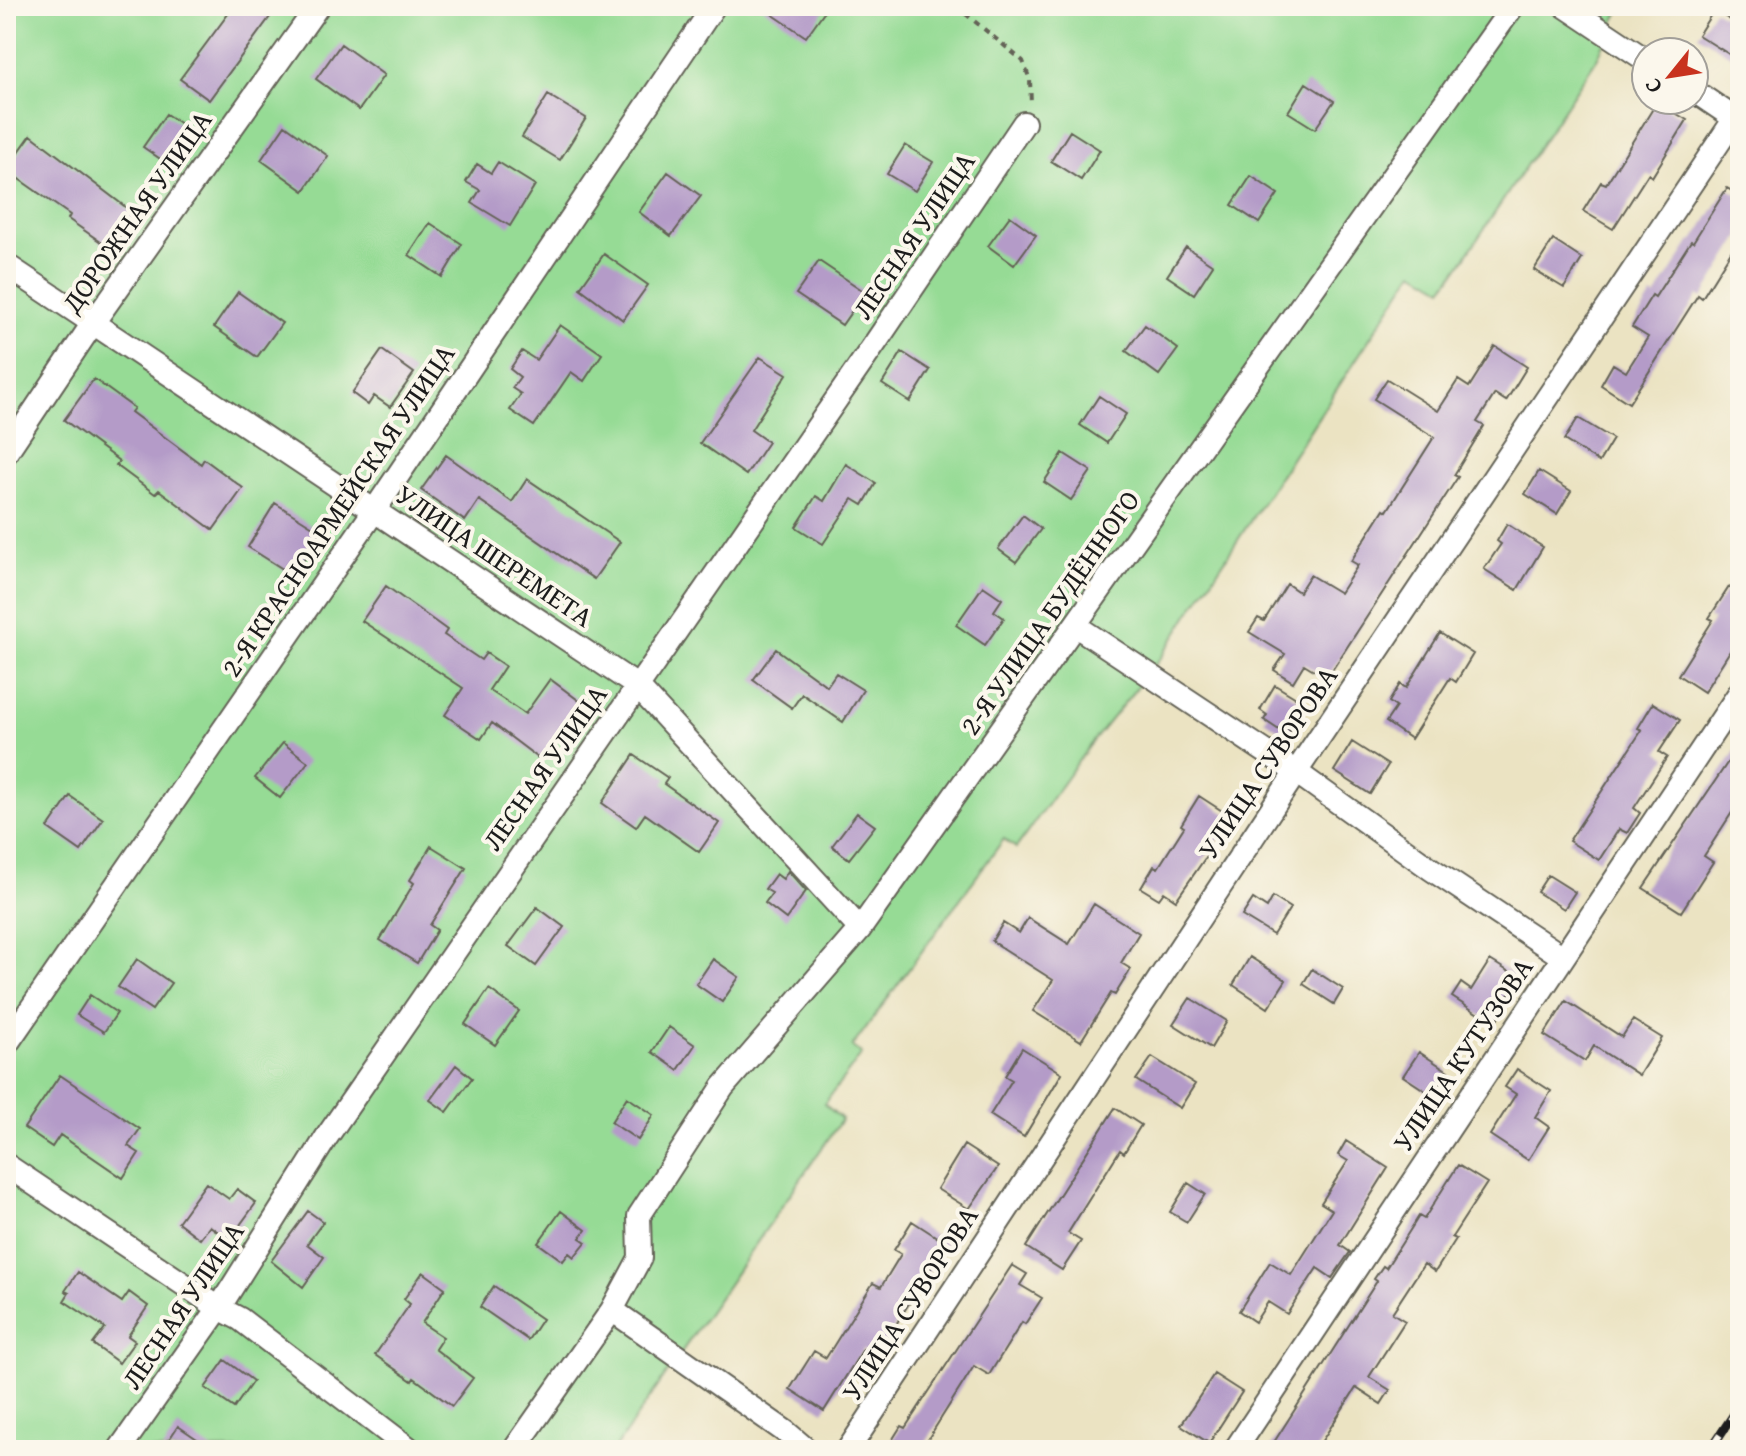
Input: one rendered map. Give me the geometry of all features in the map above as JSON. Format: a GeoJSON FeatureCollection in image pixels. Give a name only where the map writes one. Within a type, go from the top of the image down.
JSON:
{"type":"FeatureCollection","features":[{"type":"Feature","properties":{"kind":"street","name":"ДОРОЖНАЯ УЛИЦА"},"geometry":{"type":"LineString","coordinates":[[6,453],[93,323],[318,6]]}},
{"type":"Feature","properties":{"kind":"street","name":"2-Я КРАСНОАРМЕЙСКАЯ УЛИЦА"},"geometry":{"type":"LineString","coordinates":[[6,1045],[374,511],[714,6]]}},
{"type":"Feature","properties":{"kind":"street","name":"2-Я УЛИЦА БУДЁННОГО"},"geometry":{"type":"LineString","coordinates":[[514,1450],[612,1310],[640,1258],[639,1216],[723,1087],[860,929],[1513,6]]}},
{"type":"Feature","properties":{"kind":"street"},"geometry":{"type":"LineString","coordinates":[[1565,6],[1630,49]]}},
{"type":"Feature","properties":{"kind":"street"},"geometry":{"type":"LineString","coordinates":[[1710,100],[1738,117]]}},
{"type":"Feature","properties":{"kind":"street","name":"УЛИЦА СУВОРОВА"},"geometry":{"type":"LineString","coordinates":[[848,1450],[1296,772],[1738,117]]}},
{"type":"Feature","properties":{"kind":"street","name":"ЛЕСНАЯ УЛИЦА"},"geometry":{"type":"LineString","coordinates":[[119,1450],[219,1308],[326,1138],[1024,123]]}},
{"type":"Feature","properties":{"kind":"street","name":"УЛИЦА ШЕРЕМЕТА"},"geometry":{"type":"LineString","coordinates":[[6,265],[637,686],[860,929]]}},
{"type":"Feature","properties":{"kind":"street"},"geometry":{"type":"LineString","coordinates":[[1076,626],[1296,772],[1431,869],[1563,957]]}},
{"type":"Feature","properties":{"kind":"street","name":"УЛИЦА КУТУЗОВА"},"geometry":{"type":"LineString","coordinates":[[1235,1450],[1740,692]]}},
{"type":"Feature","properties":{"kind":"street"},"geometry":{"type":"LineString","coordinates":[[6,1165],[240,1319],[411,1450]]}},
{"type":"Feature","properties":{"kind":"street"},"geometry":{"type":"LineString","coordinates":[[612,1310],[761,1414],[807,1450]]}},
{"type":"Feature","properties":{"kind":"path"},"geometry":{"type":"LineString","coordinates":[[956,6],[1023,61],[1030,80],[1032,99],[1024,123]]}},
{"type":"Feature","properties":{"kind":"green space"},"geometry":{"type":"Polygon","coordinates":[[[6,6],[1621,6],[1598,57],[1457,270],[1443,288],[1414,271],[1160,659],[1090,745],[1016,848],[1004,839],[852,1047],[862,1054],[824,1104],[842,1119],[614,1450],[6,1450],[6,6]]]}},
{"type":"Feature","properties":{"kind":"building"},"geometry":{"type":"Polygon","coordinates":[[[234,6],[278,6],[209,100],[180,79],[234,6]]]}},
{"type":"Feature","properties":{"kind":"building"},"geometry":{"type":"Polygon","coordinates":[[[760,6],[828,6],[806,37],[760,6]]]}},
{"type":"Feature","properties":{"kind":"building"},"geometry":{"type":"Polygon","coordinates":[[[1714,10],[1740,26],[1740,61],[1710,42],[1710,36],[1698,35],[1714,10]]]}},
{"type":"Feature","properties":{"kind":"building"},"geometry":{"type":"Polygon","coordinates":[[[341,44],[384,75],[359,110],[316,79],[341,44]]]}},
{"type":"Feature","properties":{"kind":"building"},"geometry":{"type":"Polygon","coordinates":[[[1306,83],[1334,101],[1315,129],[1288,112],[1306,83]]]}},
{"type":"Feature","properties":{"kind":"building"},"geometry":{"type":"Polygon","coordinates":[[[548,95],[586,118],[560,160],[522,137],[548,95]]]}},
{"type":"Feature","properties":{"kind":"building"},"geometry":{"type":"Polygon","coordinates":[[[166,114],[196,134],[172,167],[143,147],[166,114]]]}},
{"type":"Feature","properties":{"kind":"building"},"geometry":{"type":"Polygon","coordinates":[[[1648,116],[1680,116],[1687,120],[1652,177],[1648,174],[1613,229],[1583,211],[1601,182],[1606,184],[1648,116]]]}},
{"type":"Feature","properties":{"kind":"building"},"geometry":{"type":"Polygon","coordinates":[[[285,125],[328,156],[304,191],[261,160],[285,125]]]}},
{"type":"Feature","properties":{"kind":"building"},"geometry":{"type":"Polygon","coordinates":[[[1070,131],[1100,150],[1081,180],[1051,161],[1070,131]]]}},
{"type":"Feature","properties":{"kind":"building"},"geometry":{"type":"Polygon","coordinates":[[[31,135],[136,215],[111,249],[68,219],[70,215],[6,170],[31,135]]]}},
{"type":"Feature","properties":{"kind":"building"},"geometry":{"type":"Polygon","coordinates":[[[905,145],[933,162],[915,191],[887,174],[905,145]]]}},
{"type":"Feature","properties":{"kind":"building"},"geometry":{"type":"Polygon","coordinates":[[[498,162],[535,185],[510,226],[472,203],[480,190],[466,182],[477,164],[491,173],[498,162]]]}},
{"type":"Feature","properties":{"kind":"building"},"geometry":{"type":"Polygon","coordinates":[[[668,172],[701,196],[671,236],[639,212],[668,172]]]}},
{"type":"Feature","properties":{"kind":"building"},"geometry":{"type":"Polygon","coordinates":[[[1251,176],[1278,194],[1259,223],[1232,205],[1251,176]]]}},
{"type":"Feature","properties":{"kind":"building"},"geometry":{"type":"Polygon","coordinates":[[[1727,188],[1740,196],[1740,237],[1702,298],[1698,295],[1629,403],[1601,385],[1613,364],[1626,372],[1648,337],[1632,327],[1727,188]]]}},
{"type":"Feature","properties":{"kind":"building"},"geometry":{"type":"Polygon","coordinates":[[[1010,216],[1036,235],[1014,265],[988,246],[1010,216]]]}},
{"type":"Feature","properties":{"kind":"building"},"geometry":{"type":"Polygon","coordinates":[[[430,223],[462,244],[442,277],[409,255],[430,223]]]}},
{"type":"Feature","properties":{"kind":"building"},"geometry":{"type":"Polygon","coordinates":[[[1553,240],[1582,259],[1564,288],[1534,270],[1553,240]]]}},
{"type":"Feature","properties":{"kind":"building"},"geometry":{"type":"Polygon","coordinates":[[[1186,247],[1213,265],[1194,294],[1167,276],[1186,247]]]}},
{"type":"Feature","properties":{"kind":"building"},"geometry":{"type":"Polygon","coordinates":[[[604,254],[648,285],[623,320],[580,288],[604,254]]]}},
{"type":"Feature","properties":{"kind":"building"},"geometry":{"type":"Polygon","coordinates":[[[819,261],[865,292],[842,325],[796,294],[819,261]]]}},
{"type":"Feature","properties":{"kind":"building"},"geometry":{"type":"Polygon","coordinates":[[[238,292],[282,323],[257,357],[214,327],[238,292]]]}},
{"type":"Feature","properties":{"kind":"building"},"geometry":{"type":"Polygon","coordinates":[[[560,325],[602,354],[584,381],[571,372],[534,426],[510,410],[521,394],[512,388],[520,377],[510,369],[522,351],[536,360],[560,325]]]}},
{"type":"Feature","properties":{"kind":"building"},"geometry":{"type":"Polygon","coordinates":[[[1145,325],[1178,349],[1159,375],[1126,351],[1145,325]]]}},
{"type":"Feature","properties":{"kind":"building"},"geometry":{"type":"Polygon","coordinates":[[[1495,346],[1527,367],[1506,401],[1495,394],[1477,422],[1484,426],[1454,475],[1458,477],[1327,678],[1304,664],[1293,682],[1274,670],[1285,654],[1249,632],[1258,618],[1264,621],[1287,584],[1299,592],[1310,575],[1340,593],[1358,565],[1351,561],[1434,437],[1374,399],[1387,379],[1438,411],[1458,380],[1469,387],[1495,346]]]}},
{"type":"Feature","properties":{"kind":"building"},"geometry":{"type":"Polygon","coordinates":[[[382,350],[414,373],[390,407],[374,396],[368,405],[352,393],[382,350]]]}},
{"type":"Feature","properties":{"kind":"building"},"geometry":{"type":"Polygon","coordinates":[[[902,352],[930,370],[910,402],[882,384],[902,352]]]}},
{"type":"Feature","properties":{"kind":"building"},"geometry":{"type":"Polygon","coordinates":[[[760,357],[787,374],[751,430],[768,442],[746,475],[700,443],[760,357]]]}},
{"type":"Feature","properties":{"kind":"building"},"geometry":{"type":"Polygon","coordinates":[[[94,379],[134,408],[131,412],[201,464],[204,459],[243,488],[213,530],[159,490],[155,494],[116,465],[119,461],[64,420],[94,379]]]}},
{"type":"Feature","properties":{"kind":"building"},"geometry":{"type":"Polygon","coordinates":[[[1099,396],[1126,414],[1107,443],[1080,425],[1099,396]]]}},
{"type":"Feature","properties":{"kind":"building"},"geometry":{"type":"Polygon","coordinates":[[[1578,418],[1613,439],[1599,462],[1564,440],[1578,418]]]}},
{"type":"Feature","properties":{"kind":"building"},"geometry":{"type":"Polygon","coordinates":[[[1063,453],[1091,471],[1071,500],[1044,482],[1063,453]]]}},
{"type":"Feature","properties":{"kind":"building"},"geometry":{"type":"Polygon","coordinates":[[[446,455],[512,502],[527,479],[620,542],[594,579],[479,500],[465,521],[421,490],[446,455]]]}},
{"type":"Feature","properties":{"kind":"building"},"geometry":{"type":"Polygon","coordinates":[[[846,464],[876,483],[863,505],[853,499],[823,544],[796,527],[816,496],[824,501],[846,464]]]}},
{"type":"Feature","properties":{"kind":"building"},"geometry":{"type":"Polygon","coordinates":[[[1539,471],[1571,491],[1557,514],[1525,494],[1539,471]]]}},
{"type":"Feature","properties":{"kind":"building"},"geometry":{"type":"Polygon","coordinates":[[[275,503],[321,532],[294,576],[248,547],[275,503]]]}},
{"type":"Feature","properties":{"kind":"building"},"geometry":{"type":"Polygon","coordinates":[[[1023,515],[1041,529],[1016,562],[998,549],[1023,515]]]}},
{"type":"Feature","properties":{"kind":"building"},"geometry":{"type":"Polygon","coordinates":[[[1507,524],[1543,547],[1517,590],[1484,569],[1501,544],[1497,541],[1507,524]]]}},
{"type":"Feature","properties":{"kind":"building"},"geometry":{"type":"Polygon","coordinates":[[[386,586],[447,630],[444,635],[481,660],[486,653],[505,666],[489,690],[525,714],[550,679],[590,709],[577,726],[570,720],[541,760],[492,723],[481,739],[445,715],[463,688],[362,621],[386,586]]]}},
{"type":"Feature","properties":{"kind":"building"},"geometry":{"type":"Polygon","coordinates":[[[983,586],[1002,599],[994,611],[1004,618],[985,645],[956,625],[983,586]]]}},
{"type":"Feature","properties":{"kind":"building"},"geometry":{"type":"Polygon","coordinates":[[[1729,587],[1740,594],[1740,635],[1704,692],[1678,675],[1713,620],[1709,618],[1729,587]]]}},
{"type":"Feature","properties":{"kind":"building"},"geometry":{"type":"Polygon","coordinates":[[[1440,633],[1473,654],[1456,682],[1450,678],[1411,739],[1386,722],[1396,707],[1389,702],[1400,684],[1406,688],[1440,633]]]}},
{"type":"Feature","properties":{"kind":"building"},"geometry":{"type":"Polygon","coordinates":[[[776,649],[827,686],[836,673],[863,690],[843,722],[802,694],[792,708],[753,680],[776,649]]]}},
{"type":"Feature","properties":{"kind":"building"},"geometry":{"type":"Polygon","coordinates":[[[1275,685],[1301,701],[1297,707],[1303,711],[1290,731],[1284,727],[1282,732],[1264,720],[1267,715],[1260,710],[1275,685]]]}},
{"type":"Feature","properties":{"kind":"building"},"geometry":{"type":"Polygon","coordinates":[[[1653,703],[1680,720],[1659,752],[1667,757],[1634,808],[1640,813],[1627,833],[1619,829],[1599,860],[1569,841],[1642,730],[1638,728],[1653,703]]]}},
{"type":"Feature","properties":{"kind":"building"},"geometry":{"type":"Polygon","coordinates":[[[1352,742],[1388,765],[1370,794],[1334,771],[1352,742]]]}},
{"type":"Feature","properties":{"kind":"building"},"geometry":{"type":"Polygon","coordinates":[[[283,743],[308,762],[280,798],[255,778],[283,743]]]}},
{"type":"Feature","properties":{"kind":"building"},"geometry":{"type":"Polygon","coordinates":[[[1740,744],[1740,800],[1704,856],[1713,862],[1681,912],[1643,888],[1740,744]]]}},
{"type":"Feature","properties":{"kind":"building"},"geometry":{"type":"Polygon","coordinates":[[[634,755],[668,778],[664,784],[719,823],[699,852],[645,814],[636,827],[602,803],[634,755]]]}},
{"type":"Feature","properties":{"kind":"building"},"geometry":{"type":"Polygon","coordinates":[[[70,796],[103,819],[81,851],[48,828],[70,796]]]}},
{"type":"Feature","properties":{"kind":"building"},"geometry":{"type":"Polygon","coordinates":[[[1199,796],[1233,818],[1176,900],[1164,892],[1159,899],[1141,888],[1184,827],[1181,825],[1199,796]]]}},
{"type":"Feature","properties":{"kind":"building"},"geometry":{"type":"Polygon","coordinates":[[[857,813],[875,826],[849,859],[832,846],[857,813]]]}},
{"type":"Feature","properties":{"kind":"building"},"geometry":{"type":"Polygon","coordinates":[[[431,846],[466,868],[430,925],[437,930],[417,963],[380,940],[414,883],[410,880],[431,846]]]}},
{"type":"Feature","properties":{"kind":"building"},"geometry":{"type":"Polygon","coordinates":[[[788,871],[806,891],[786,919],[765,903],[772,893],[765,889],[776,874],[783,879],[788,871]]]}},
{"type":"Feature","properties":{"kind":"building"},"geometry":{"type":"Polygon","coordinates":[[[1548,875],[1575,892],[1564,909],[1537,892],[1548,875]]]}},
{"type":"Feature","properties":{"kind":"building"},"geometry":{"type":"Polygon","coordinates":[[[1273,897],[1290,908],[1273,935],[1242,916],[1253,899],[1267,908],[1273,897]]]}},
{"type":"Feature","properties":{"kind":"building"},"geometry":{"type":"Polygon","coordinates":[[[1094,904],[1139,933],[1121,963],[1131,969],[1115,995],[1111,993],[1081,1041],[1033,1011],[1053,980],[992,941],[1003,923],[1019,933],[1028,918],[1069,944],[1094,904]]]}},
{"type":"Feature","properties":{"kind":"building"},"geometry":{"type":"Polygon","coordinates":[[[537,907],[564,927],[536,966],[508,946],[537,907]]]}},
{"type":"Feature","properties":{"kind":"building"},"geometry":{"type":"Polygon","coordinates":[[[1250,957],[1286,980],[1268,1008],[1233,985],[1250,957]]]}},
{"type":"Feature","properties":{"kind":"building"},"geometry":{"type":"Polygon","coordinates":[[[137,959],[171,983],[152,1010],[118,987],[137,959]]]}},
{"type":"Feature","properties":{"kind":"building"},"geometry":{"type":"Polygon","coordinates":[[[713,959],[739,977],[722,1002],[696,984],[713,959]]]}},
{"type":"Feature","properties":{"kind":"building"},"geometry":{"type":"Polygon","coordinates":[[[1490,960],[1519,978],[1494,1024],[1452,997],[1461,983],[1471,990],[1490,960]]]}},
{"type":"Feature","properties":{"kind":"building"},"geometry":{"type":"Polygon","coordinates":[[[1312,969],[1343,989],[1334,1004],[1303,984],[1312,969]]]}},
{"type":"Feature","properties":{"kind":"building"},"geometry":{"type":"Polygon","coordinates":[[[489,989],[519,1011],[495,1045],[465,1024],[489,989]]]}},
{"type":"Feature","properties":{"kind":"building"},"geometry":{"type":"Polygon","coordinates":[[[90,995],[117,1013],[104,1032],[77,1015],[90,995]]]}},
{"type":"Feature","properties":{"kind":"building"},"geometry":{"type":"Polygon","coordinates":[[[1190,998],[1227,1021],[1211,1048],[1173,1024],[1190,998]]]}},
{"type":"Feature","properties":{"kind":"building"},"geometry":{"type":"Polygon","coordinates":[[[1566,1001],[1622,1037],[1633,1020],[1662,1038],[1639,1075],[1594,1046],[1585,1061],[1544,1035],[1566,1001]]]}},
{"type":"Feature","properties":{"kind":"building"},"geometry":{"type":"Polygon","coordinates":[[[669,1027],[695,1045],[678,1070],[652,1052],[669,1027]]]}},
{"type":"Feature","properties":{"kind":"building"},"geometry":{"type":"Polygon","coordinates":[[[1022,1048],[1062,1073],[1024,1137],[990,1115],[1012,1080],[1005,1076],[1022,1048]]]}},
{"type":"Feature","properties":{"kind":"building"},"geometry":{"type":"Polygon","coordinates":[[[1419,1052],[1448,1071],[1432,1095],[1403,1076],[1419,1052]]]}},
{"type":"Feature","properties":{"kind":"building"},"geometry":{"type":"Polygon","coordinates":[[[1152,1057],[1195,1084],[1180,1108],[1136,1080],[1152,1057]]]}},
{"type":"Feature","properties":{"kind":"building"},"geometry":{"type":"Polygon","coordinates":[[[456,1065],[472,1078],[447,1112],[430,1100],[456,1065]]]}},
{"type":"Feature","properties":{"kind":"building"},"geometry":{"type":"Polygon","coordinates":[[[1517,1069],[1551,1091],[1535,1117],[1549,1127],[1528,1160],[1490,1135],[1516,1094],[1505,1087],[1517,1069]]]}},
{"type":"Feature","properties":{"kind":"building"},"geometry":{"type":"Polygon","coordinates":[[[60,1075],[140,1129],[128,1146],[139,1153],[123,1178],[60,1135],[52,1147],[24,1128],[60,1075]]]}},
{"type":"Feature","properties":{"kind":"building"},"geometry":{"type":"Polygon","coordinates":[[[627,1097],[654,1115],[638,1140],[611,1122],[627,1097]]]}},
{"type":"Feature","properties":{"kind":"building"},"geometry":{"type":"Polygon","coordinates":[[[1115,1108],[1141,1125],[1124,1153],[1120,1150],[1068,1233],[1081,1241],[1062,1270],[1026,1247],[1115,1108]]]}},
{"type":"Feature","properties":{"kind":"building"},"geometry":{"type":"Polygon","coordinates":[[[1346,1141],[1388,1168],[1340,1245],[1350,1252],[1332,1278],[1317,1268],[1287,1314],[1268,1302],[1255,1322],[1239,1311],[1270,1262],[1291,1275],[1332,1210],[1321,1203],[1348,1161],[1338,1155],[1346,1141]]]}},
{"type":"Feature","properties":{"kind":"building"},"geometry":{"type":"Polygon","coordinates":[[[964,1145],[998,1167],[969,1209],[937,1189],[964,1145]]]}},
{"type":"Feature","properties":{"kind":"building"},"geometry":{"type":"Polygon","coordinates":[[[1458,1165],[1487,1183],[1452,1237],[1456,1239],[1435,1272],[1424,1264],[1392,1313],[1405,1321],[1369,1377],[1390,1390],[1381,1404],[1356,1388],[1316,1450],[1269,1450],[1377,1281],[1374,1279],[1383,1266],[1386,1268],[1419,1216],[1424,1219],[1458,1165]]]}},
{"type":"Feature","properties":{"kind":"building"},"geometry":{"type":"Polygon","coordinates":[[[206,1183],[229,1199],[237,1189],[256,1203],[229,1240],[210,1226],[200,1239],[178,1222],[206,1183]]]}},
{"type":"Feature","properties":{"kind":"building"},"geometry":{"type":"Polygon","coordinates":[[[1188,1183],[1205,1194],[1187,1222],[1170,1212],[1188,1183]]]}},
{"type":"Feature","properties":{"kind":"building"},"geometry":{"type":"Polygon","coordinates":[[[308,1211],[323,1222],[307,1244],[324,1257],[303,1287],[271,1261],[308,1211]]]}},
{"type":"Feature","properties":{"kind":"building"},"geometry":{"type":"Polygon","coordinates":[[[561,1211],[586,1230],[580,1238],[586,1242],[574,1257],[569,1253],[563,1261],[538,1243],[561,1211]]]}},
{"type":"Feature","properties":{"kind":"building"},"geometry":{"type":"Polygon","coordinates":[[[912,1221],[946,1243],[876,1357],[863,1349],[824,1411],[790,1389],[814,1351],[826,1358],[873,1283],[881,1287],[901,1254],[894,1250],[912,1221]]]}},
{"type":"Feature","properties":{"kind":"building"},"geometry":{"type":"Polygon","coordinates":[[[1012,1265],[1027,1274],[1020,1285],[1042,1298],[1025,1324],[1022,1322],[989,1375],[974,1366],[921,1450],[886,1450],[901,1426],[905,1428],[1012,1265]]]}},
{"type":"Feature","properties":{"kind":"building"},"geometry":{"type":"Polygon","coordinates":[[[78,1272],[122,1302],[129,1292],[148,1306],[128,1336],[135,1341],[119,1363],[93,1344],[105,1328],[64,1301],[69,1293],[65,1291],[78,1272]]]}},
{"type":"Feature","properties":{"kind":"building"},"geometry":{"type":"Polygon","coordinates":[[[423,1272],[445,1288],[422,1323],[443,1337],[435,1349],[473,1378],[452,1406],[375,1355],[410,1304],[404,1299],[423,1272]]]}},
{"type":"Feature","properties":{"kind":"building"},"geometry":{"type":"Polygon","coordinates":[[[494,1286],[542,1319],[528,1340],[480,1307],[494,1286]]]}},
{"type":"Feature","properties":{"kind":"building"},"geometry":{"type":"Polygon","coordinates":[[[225,1360],[253,1381],[234,1408],[205,1388],[225,1360]]]}},
{"type":"Feature","properties":{"kind":"building"},"geometry":{"type":"Polygon","coordinates":[[[1214,1374],[1242,1392],[1209,1443],[1181,1425],[1214,1374]]]}},
{"type":"Feature","properties":{"kind":"building"},"geometry":{"type":"Polygon","coordinates":[[[178,1426],[213,1450],[162,1450],[178,1426]]]}},
{"type":"Feature","properties":{"kind":"railway"},"geometry":{"type":"LineString","coordinates":[[1710,1450],[1740,1405]]}},
{"type":"Feature","properties":{"kind":"railway"},"geometry":{"type":"LineString","coordinates":[[1731,1450],[1740,1437]]}}]}
